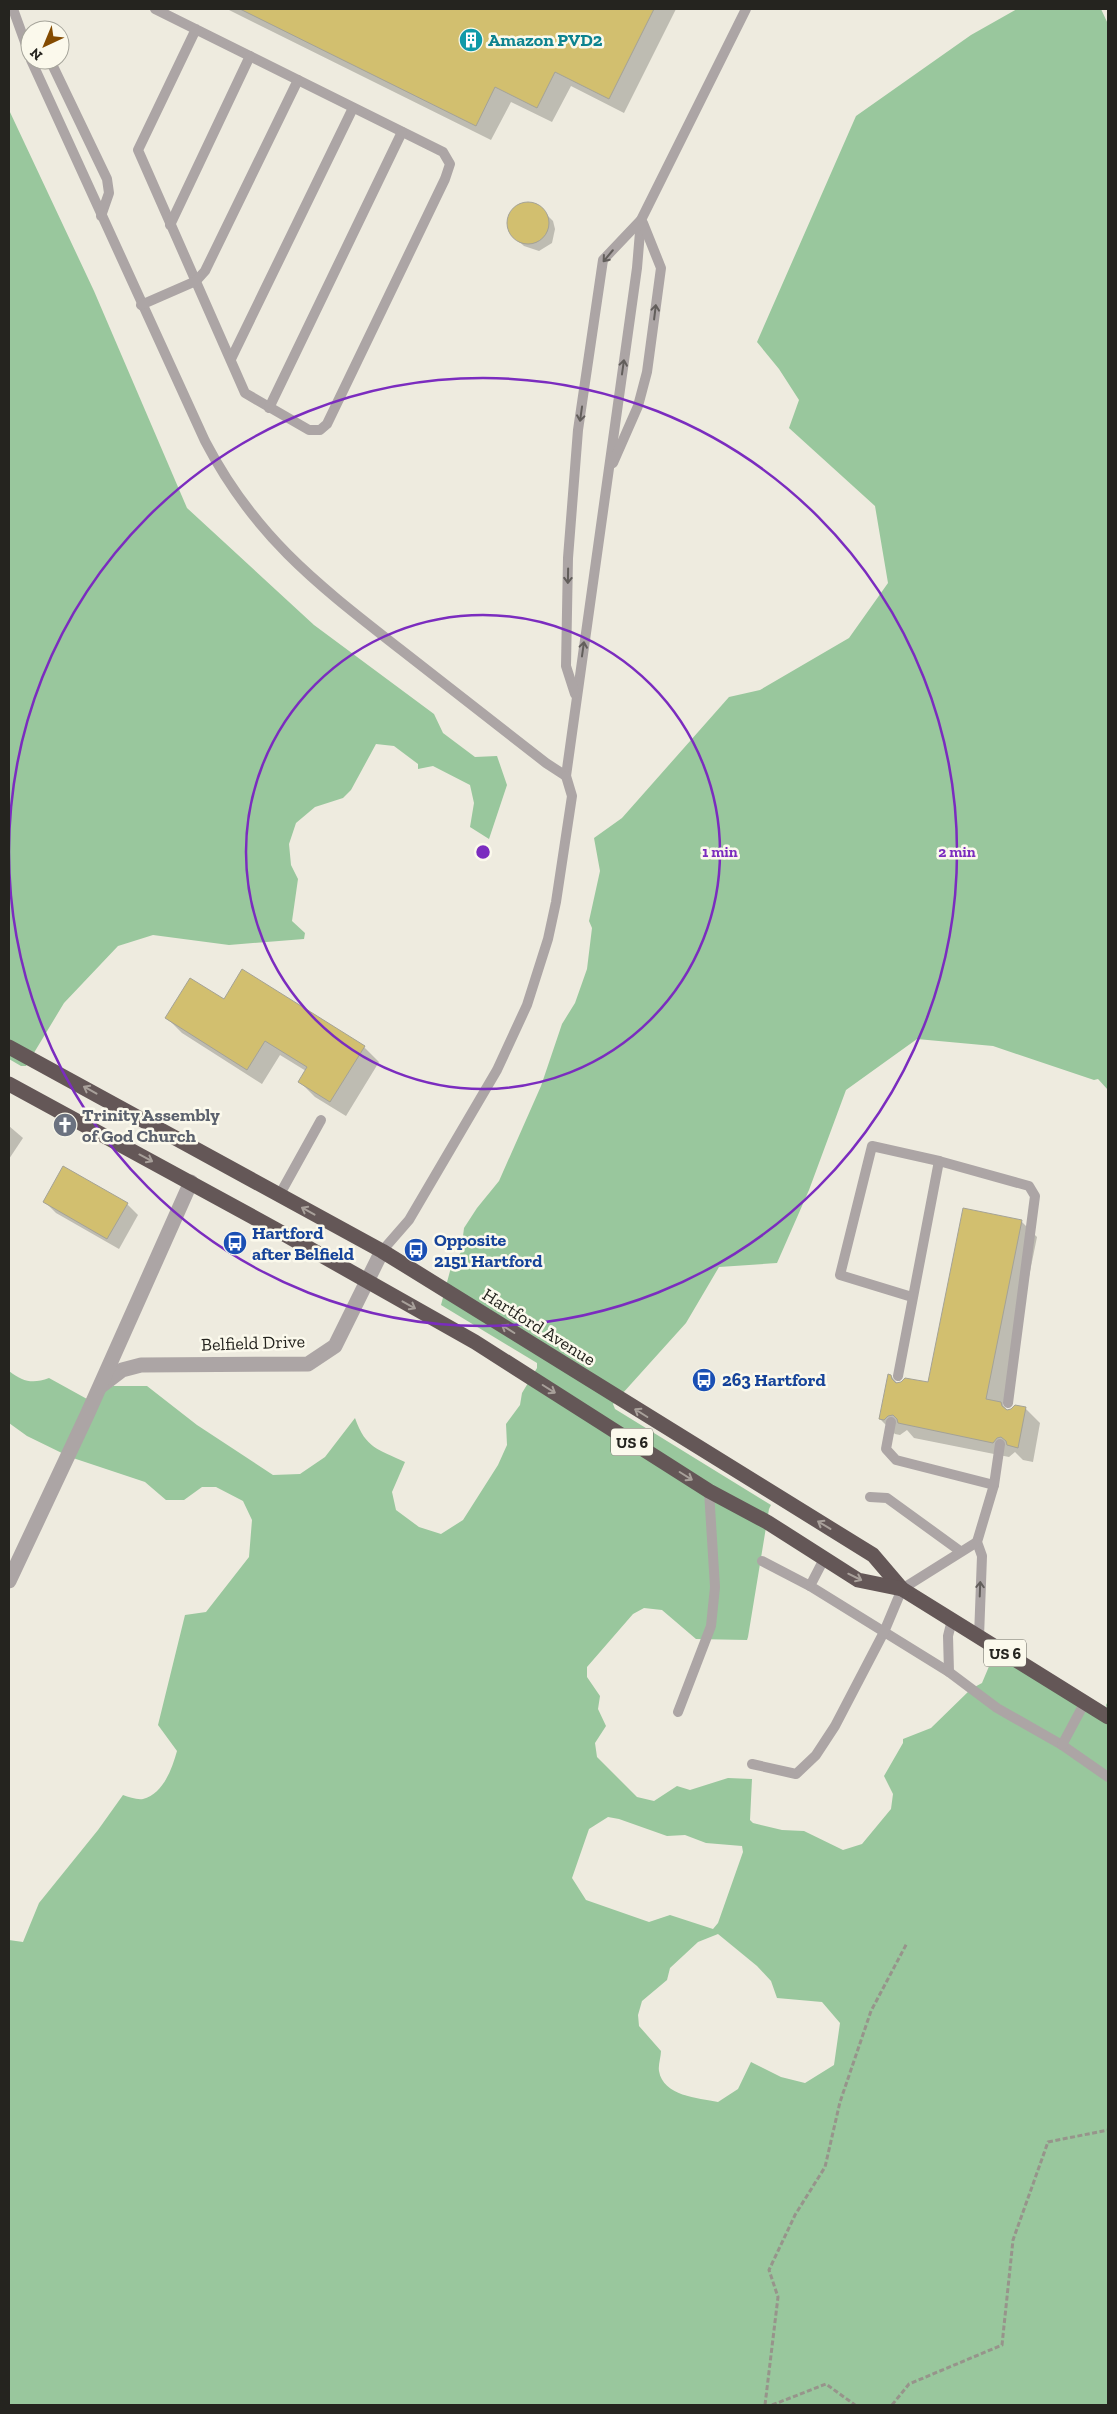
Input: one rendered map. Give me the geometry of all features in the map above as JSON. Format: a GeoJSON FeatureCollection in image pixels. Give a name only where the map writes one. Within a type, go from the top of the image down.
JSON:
{"type":"FeatureCollection","features":[{"type":"Feature","properties":{"kind":"highway","name":"Hartford Avenue"},"geometry":{"type":"LineString","coordinates":[[9,1047],[280,1194],[382,1252],[873,1556],[902,1589],[1108,1717]]}},
{"type":"Feature","properties":{"kind":"highway","name":"Hartford Avenue"},"geometry":{"type":"LineString","coordinates":[[9,1084],[191,1182],[475,1342],[709,1490],[767,1522],[858,1580],[902,1589]]}},
{"type":"Feature","properties":{"kind":"street","name":"Belfield Drive"},"geometry":{"type":"LineString","coordinates":[[9,1581],[100,1386],[191,1182]]}},
{"type":"Feature","properties":{"kind":"street","name":"Belfield Drive"},"geometry":{"type":"LineString","coordinates":[[100,1386],[122,1370],[141,1365],[308,1364],[335,1346],[382,1252]]}},
{"type":"Feature","properties":{"kind":"lane"},"geometry":{"type":"LineString","coordinates":[[13,9],[20,27]]}},
{"type":"Feature","properties":{"kind":"lane"},"geometry":{"type":"LineString","coordinates":[[155,9],[196,29],[298,80],[352,108],[443,152],[450,164],[445,180],[327,424],[320,430],[309,430],[245,393],[138,150],[196,29]]}},
{"type":"Feature","properties":{"kind":"lane"},"geometry":{"type":"LineString","coordinates":[[576,697],[566,666],[568,558],[578,430],[603,260],[641,220],[746,9]]}},
{"type":"Feature","properties":{"kind":"lane"},"geometry":{"type":"LineString","coordinates":[[170,225],[250,56]]}},
{"type":"Feature","properties":{"kind":"lane"},"geometry":{"type":"LineString","coordinates":[[35,70],[217,465],[260,527],[297,566],[331,595],[546,764],[566,776]]}},
{"type":"Feature","properties":{"kind":"lane"},"geometry":{"type":"LineString","coordinates":[[55,70],[107,179],[109,193],[101,216]]}},
{"type":"Feature","properties":{"kind":"lane"},"geometry":{"type":"LineString","coordinates":[[142,305],[196,281],[205,271],[298,80]]}},
{"type":"Feature","properties":{"kind":"lane"},"geometry":{"type":"LineString","coordinates":[[231,359],[352,108]]}},
{"type":"Feature","properties":{"kind":"lane"},"geometry":{"type":"LineString","coordinates":[[269,408],[402,132]]}},
{"type":"Feature","properties":{"kind":"lane"},"geometry":{"type":"LineString","coordinates":[[382,1252],[409,1220],[497,1070],[527,1005],[548,939],[556,902],[572,796],[566,776],[641,220]]}},
{"type":"Feature","properties":{"kind":"lane"},"geometry":{"type":"LineString","coordinates":[[608,475],[641,397],[647,372],[661,268],[641,220]]}},
{"type":"Feature","properties":{"kind":"lane"},"geometry":{"type":"LineString","coordinates":[[280,1194],[321,1120]]}},
{"type":"Feature","properties":{"kind":"lane"},"geometry":{"type":"LineString","coordinates":[[912,1297],[840,1275],[872,1146],[939,1161],[1028,1186],[1036,1196],[1008,1403]]}},
{"type":"Feature","properties":{"kind":"lane"},"geometry":{"type":"LineString","coordinates":[[898,1376],[939,1161]]}},
{"type":"Feature","properties":{"kind":"lane"},"geometry":{"type":"LineString","coordinates":[[891,1422],[886,1449],[896,1460],[994,1485]]}},
{"type":"Feature","properties":{"kind":"lane"},"geometry":{"type":"LineString","coordinates":[[978,1637],[982,1556],[977,1542],[994,1485],[1000,1444]]}},
{"type":"Feature","properties":{"kind":"lane"},"geometry":{"type":"LineString","coordinates":[[678,1712],[711,1626],[715,1587],[709,1490]]}},
{"type":"Feature","properties":{"kind":"lane"},"geometry":{"type":"LineString","coordinates":[[870,1497],[887,1498],[960,1551]]}},
{"type":"Feature","properties":{"kind":"lane"},"geometry":{"type":"LineString","coordinates":[[752,1764],[796,1774],[816,1755],[835,1726],[884,1632],[902,1589],[977,1542]]}},
{"type":"Feature","properties":{"kind":"lane"},"geometry":{"type":"LineString","coordinates":[[810,1586],[824,1559]]}},
{"type":"Feature","properties":{"kind":"lane"},"geometry":{"type":"LineString","coordinates":[[762,1561],[810,1586],[949,1672],[997,1708],[1062,1745],[1108,1778]]}},
{"type":"Feature","properties":{"kind":"lane"},"geometry":{"type":"LineString","coordinates":[[949,1672],[948,1636],[952,1620]]}},
{"type":"Feature","properties":{"kind":"lane"},"geometry":{"type":"LineString","coordinates":[[1062,1745],[1085,1702]]}},
{"type":"Feature","properties":{"kind":"path"},"geometry":{"type":"LineString","coordinates":[[765,2405],[778,2297],[769,2270],[795,2215],[825,2167],[840,2102],[871,2011],[907,1943]]}},
{"type":"Feature","properties":{"kind":"path"},"geometry":{"type":"LineString","coordinates":[[892,2405],[909,2384],[1002,2345],[1013,2240],[1048,2142],[1108,2130]]}},
{"type":"Feature","properties":{"kind":"path"},"geometry":{"type":"LineString","coordinates":[[772,2405],[826,2384],[855,2405]]}},
{"type":"Feature","properties":{"kind":"green space"},"geometry":{"type":"Polygon","coordinates":[[[1017,9],[1101,9],[1108,24],[1108,1090],[1098,1079],[1094,1080],[993,1046],[917,1039],[846,1090],[809,1190],[777,1263],[719,1267],[686,1323],[613,1404],[615,1409],[771,1505],[747,1640],[696,1639],[662,1610],[644,1608],[633,1614],[587,1667],[587,1677],[600,1696],[598,1709],[606,1726],[595,1743],[597,1757],[637,1797],[654,1801],[677,1786],[690,1790],[728,1778],[752,1779],[750,1820],[753,1823],[782,1830],[804,1831],[843,1850],[862,1844],[891,1809],[893,1794],[884,1776],[903,1743],[903,1739],[931,1728],[971,1689],[982,1683],[990,1664],[1002,1645],[1107,1709],[1108,1701],[1108,2405],[9,2405],[9,1940],[23,1942],[39,1903],[98,1830],[123,1795],[143,1799],[156,1792],[166,1780],[177,1751],[158,1725],[185,1615],[206,1612],[249,1557],[252,1520],[243,1501],[216,1487],[202,1487],[184,1500],[166,1500],[145,1482],[70,1457],[27,1436],[9,1423],[9,1371],[19,1378],[28,1381],[49,1378],[87,1399],[113,1386],[147,1386],[197,1425],[273,1475],[300,1474],[325,1457],[355,1418],[364,1436],[374,1447],[405,1462],[392,1492],[396,1510],[419,1527],[441,1534],[463,1520],[498,1465],[507,1445],[506,1424],[520,1405],[522,1393],[537,1368],[537,1363],[441,1305],[450,1271],[461,1252],[464,1228],[477,1208],[499,1181],[541,1086],[562,1024],[575,1003],[587,969],[592,928],[589,921],[600,871],[594,838],[622,818],[729,697],[760,690],[849,638],[888,583],[875,506],[789,428],[799,400],[779,369],[757,342],[856,116],[971,35],[1017,9]],[[608,1817],[589,1829],[572,1878],[586,1900],[649,1922],[670,1915],[713,1929],[718,1923],[743,1852],[742,1846],[706,1843],[685,1835],[667,1836],[608,1817]],[[718,1934],[698,1942],[670,1968],[667,1980],[642,2001],[638,2015],[639,2026],[661,2051],[659,2071],[667,2086],[682,2094],[718,2102],[738,2089],[751,2062],[781,2077],[805,2083],[834,2065],[840,2023],[822,2002],[777,1998],[771,1981],[757,1966],[718,1934]]]}},
{"type":"Feature","properties":{"kind":"green space"},"geometry":{"type":"Polygon","coordinates":[[[9,110],[94,291],[187,508],[314,625],[434,714],[443,733],[475,757],[497,756],[507,785],[489,839],[470,827],[474,803],[470,785],[433,766],[418,769],[418,764],[394,746],[376,744],[351,790],[343,798],[315,807],[296,823],[289,844],[291,865],[298,879],[292,921],[305,933],[304,939],[229,945],[153,935],[118,946],[64,1003],[26,1066],[21,1066],[9,1059],[9,110]]]}},
{"type":"Feature","properties":{"kind":"building","name":"Amazon PVD2"},"geometry":{"type":"Polygon","coordinates":[[[240,9],[654,9],[609,99],[555,72],[537,108],[495,87],[476,126],[240,9]]]}},
{"type":"Feature","properties":{"kind":"building"},"geometry":{"type":"Polygon","coordinates":[[[528,202],[543,208],[549,223],[543,238],[528,244],[513,238],[507,223],[513,208],[528,202]]]}},
{"type":"Feature","properties":{"kind":"building"},"geometry":{"type":"Polygon","coordinates":[[[242,969],[365,1046],[330,1102],[298,1082],[307,1067],[265,1041],[247,1070],[165,1018],[190,978],[224,999],[242,969]]]}},
{"type":"Feature","properties":{"kind":"building"},"geometry":{"type":"Polygon","coordinates":[[[63,1166],[128,1203],[107,1239],[43,1202],[63,1166]]]}},
{"type":"Feature","properties":{"kind":"building"},"geometry":{"type":"Polygon","coordinates":[[[963,1208],[1022,1220],[986,1399],[1001,1402],[1002,1406],[1007,1410],[1015,1405],[1026,1407],[1018,1448],[1007,1445],[1006,1441],[1001,1437],[997,1438],[993,1443],[898,1423],[893,1415],[888,1416],[884,1420],[879,1419],[888,1374],[891,1375],[896,1383],[901,1382],[905,1378],[928,1382],[963,1208]]]}},
{"type":"Feature","properties":{"kind":"place","name":"Amazon PVD2"},"geometry":{"type":"Point","coordinates":[471,40]}},
{"type":"Feature","properties":{"kind":"place","name":"Trinity Assembly of God Church"},"geometry":{"type":"Point","coordinates":[65,1125]}},
{"type":"Feature","properties":{"kind":"place","name":"Hartford after Belfield"},"geometry":{"type":"Point","coordinates":[235,1243]}},
{"type":"Feature","properties":{"kind":"place","name":"Opposite 2151 Hartford"},"geometry":{"type":"Point","coordinates":[416,1250]}},
{"type":"Feature","properties":{"kind":"place","name":"263 Hartford"},"geometry":{"type":"Point","coordinates":[704,1380]}}]}
